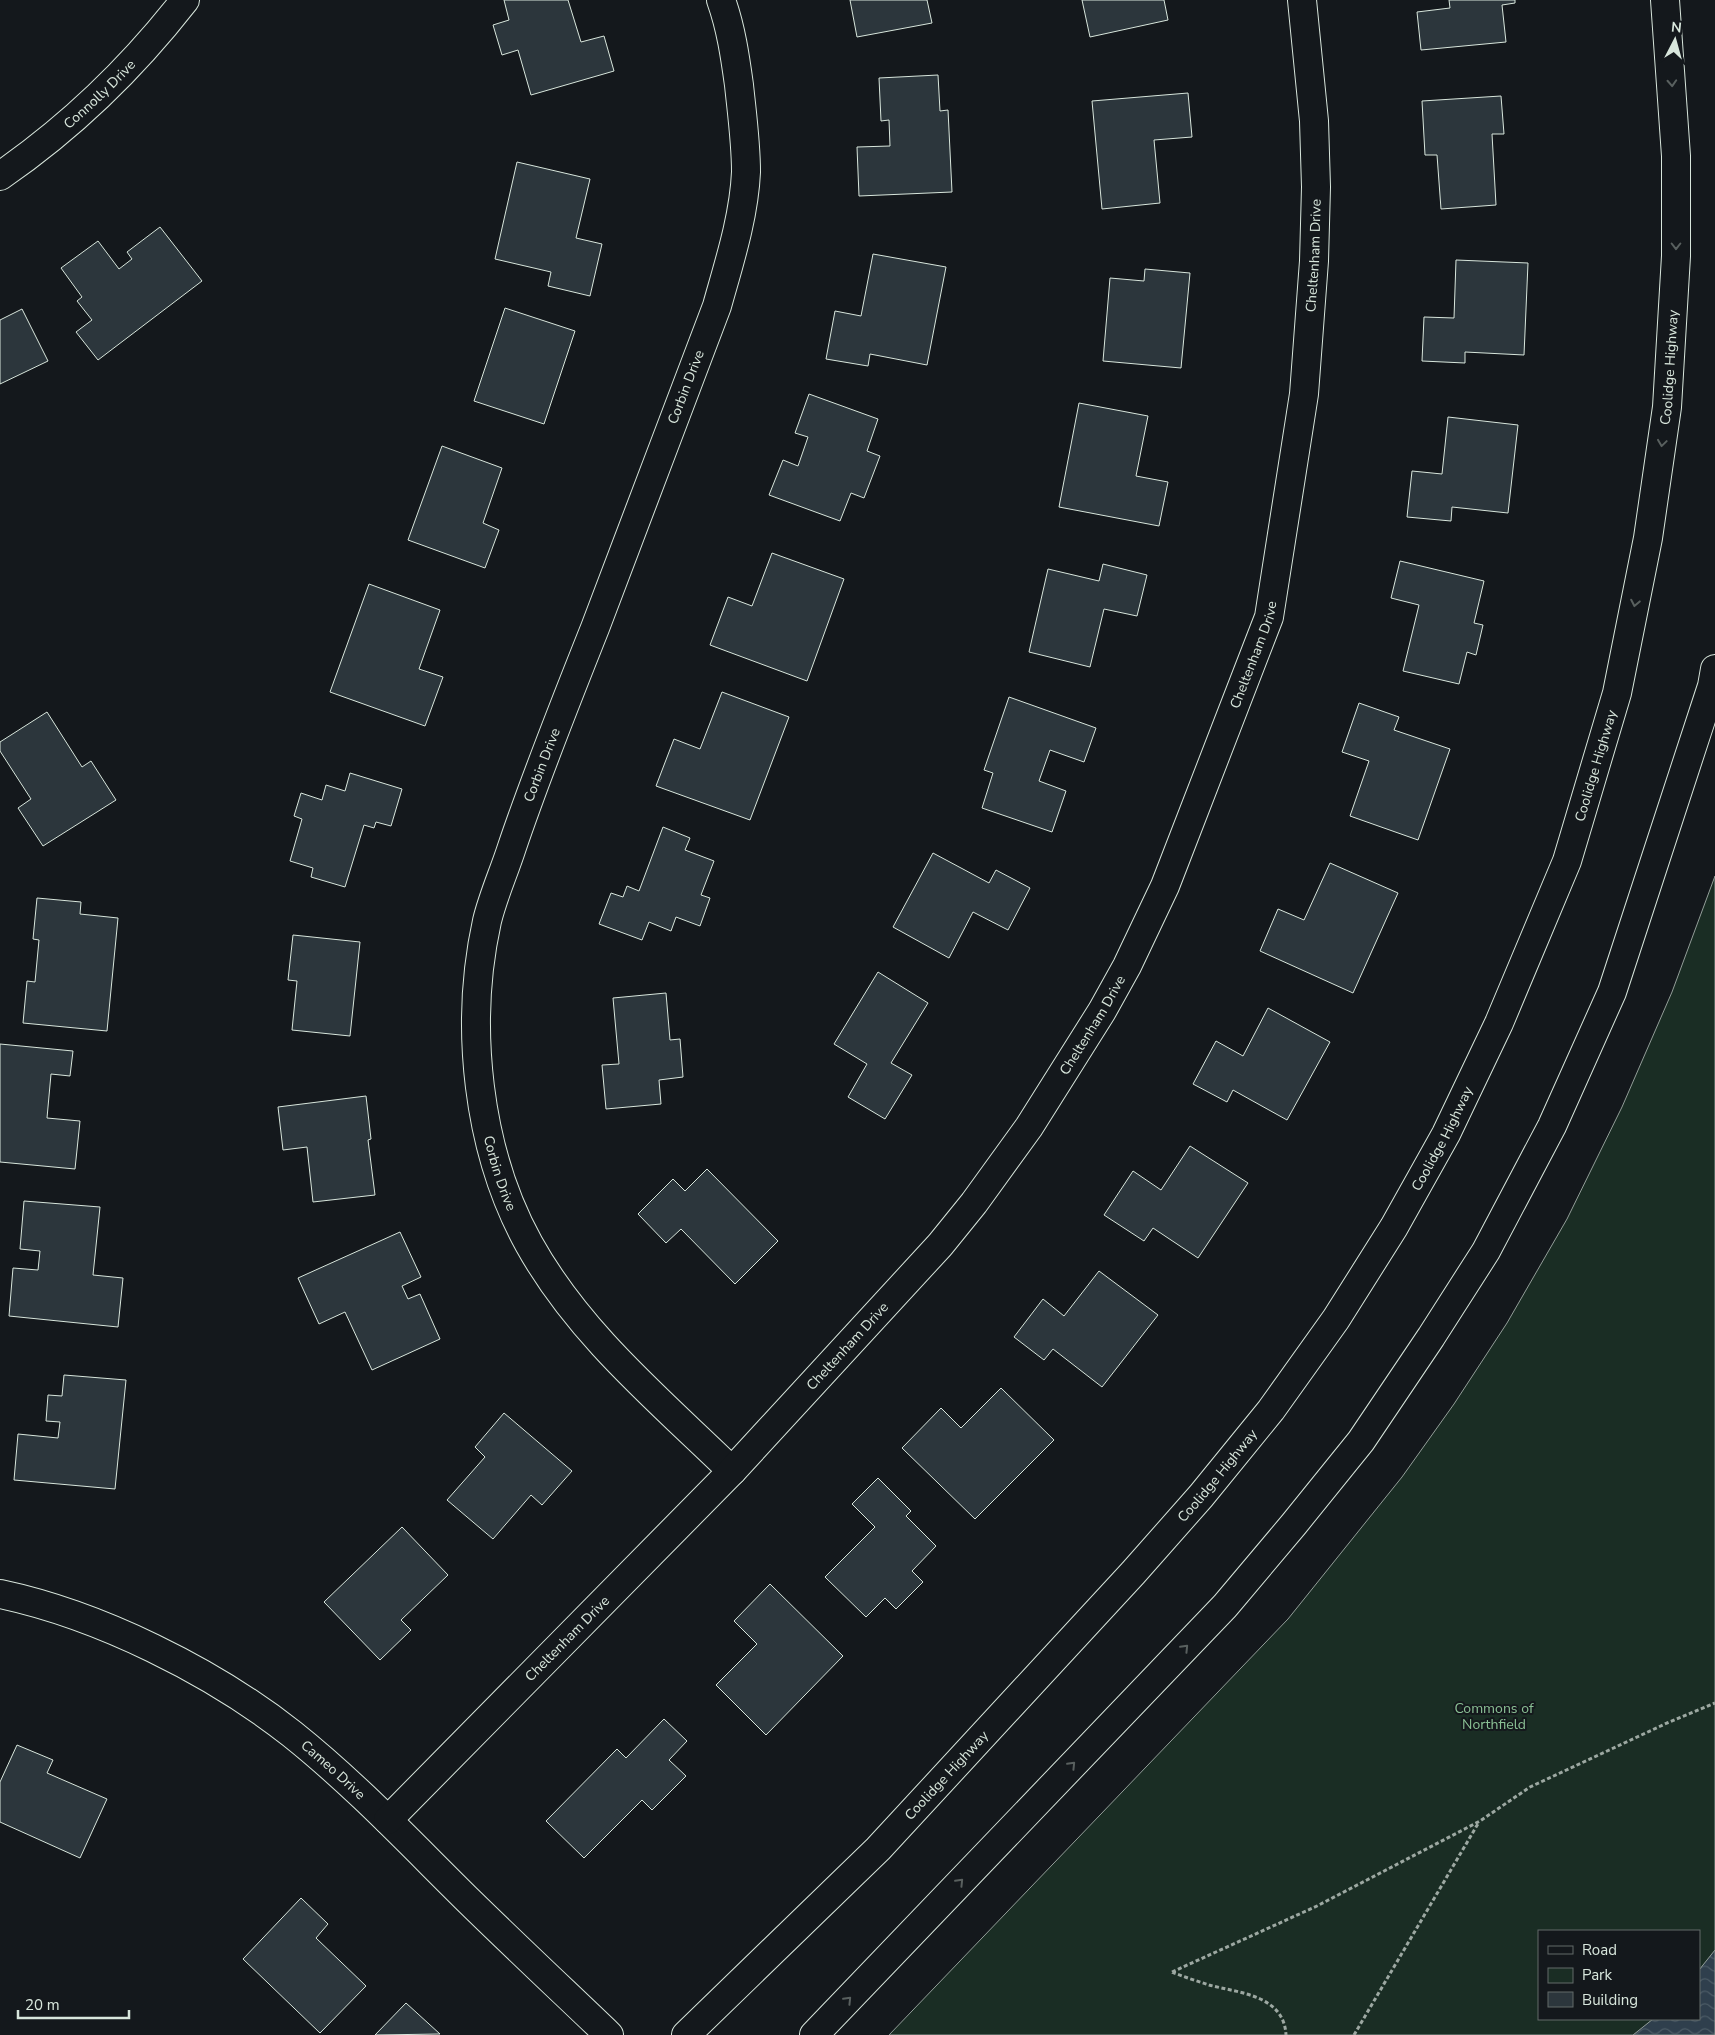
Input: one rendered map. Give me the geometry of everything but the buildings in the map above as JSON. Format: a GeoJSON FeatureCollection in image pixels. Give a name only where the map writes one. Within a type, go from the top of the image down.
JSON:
{"type":"FeatureCollection","features":[{"type":"Feature","properties":{"kind":"street","name":"Connolly Drive"},"geometry":{"type":"LineString","coordinates":[[0,176],[67,126],[115,81],[185,0]]}},
{"type":"Feature","properties":{"kind":"street","name":"Corbin Drive"},"geometry":{"type":"LineString","coordinates":[[721,0],[735,56],[746,140],[746,175],[737,228],[717,306],[524,810],[488,918],[480,958],[476,1010],[476,1062],[484,1114],[494,1156],[509,1200],[528,1242],[556,1287],[588,1330],[732,1471]]}},
{"type":"Feature","properties":{"kind":"street","name":"Cheltenham Drive"},"geometry":{"type":"LineString","coordinates":[[388,1820],[732,1471],[940,1245],[1029,1127],[1102,1011],[1127,966],[1165,886],[1269,617],[1303,403],[1310,327],[1316,187],[1314,121],[1302,0]]}},
{"type":"Feature","properties":{"kind":"street","name":"Coolidge Highway"},"geometry":{"type":"LineString","coordinates":[[686,2035],[878,1850],[1133,1573],[1201,1496],[1271,1410],[1336,1319],[1394,1227],[1450,1126],[1499,1023],[1567,861],[1617,693],[1648,538],[1668,407],[1676,256],[1676,156],[1665,0]]}},
{"type":"Feature","properties":{"kind":"street"},"geometry":{"type":"LineString","coordinates":[[814,2035],[1225,1606],[1361,1440],[1431,1337],[1486,1251],[1552,1126],[1612,992],[1712,686],[1715,669]]}},
{"type":"Feature","properties":{"kind":"street","name":"Cameo Drive"},"geometry":{"type":"LineString","coordinates":[[0,1594],[50,1606],[169,1656],[206,1677],[291,1733],[388,1820],[609,2035]]}},
{"type":"Feature","properties":{"kind":"path"},"geometry":{"type":"LineString","coordinates":[[1286,2035],[1281,2015],[1268,2002],[1251,1994],[1209,1985],[1172,1972],[1317,1906],[1480,1821],[1530,1787],[1667,1723],[1715,1703]]}},
{"type":"Feature","properties":{"kind":"path"},"geometry":{"type":"LineString","coordinates":[[1354,2035],[1480,1821]]}},
{"type":"Feature","properties":{"kind":"green space","name":"Commons of Northfield"},"geometry":{"type":"Polygon","coordinates":[[[1715,876],[1715,2035],[889,2035],[1288,1619],[1402,1477],[1454,1404],[1507,1323],[1567,1219],[1622,1107],[1672,992],[1715,876]]]}},
{"type":"Feature","properties":{"kind":"water"},"geometry":{"type":"Polygon","coordinates":[[[1715,1950],[1715,2035],[1633,2035],[1652,2020],[1700,2020],[1700,1969],[1715,1950]]]}}]}
